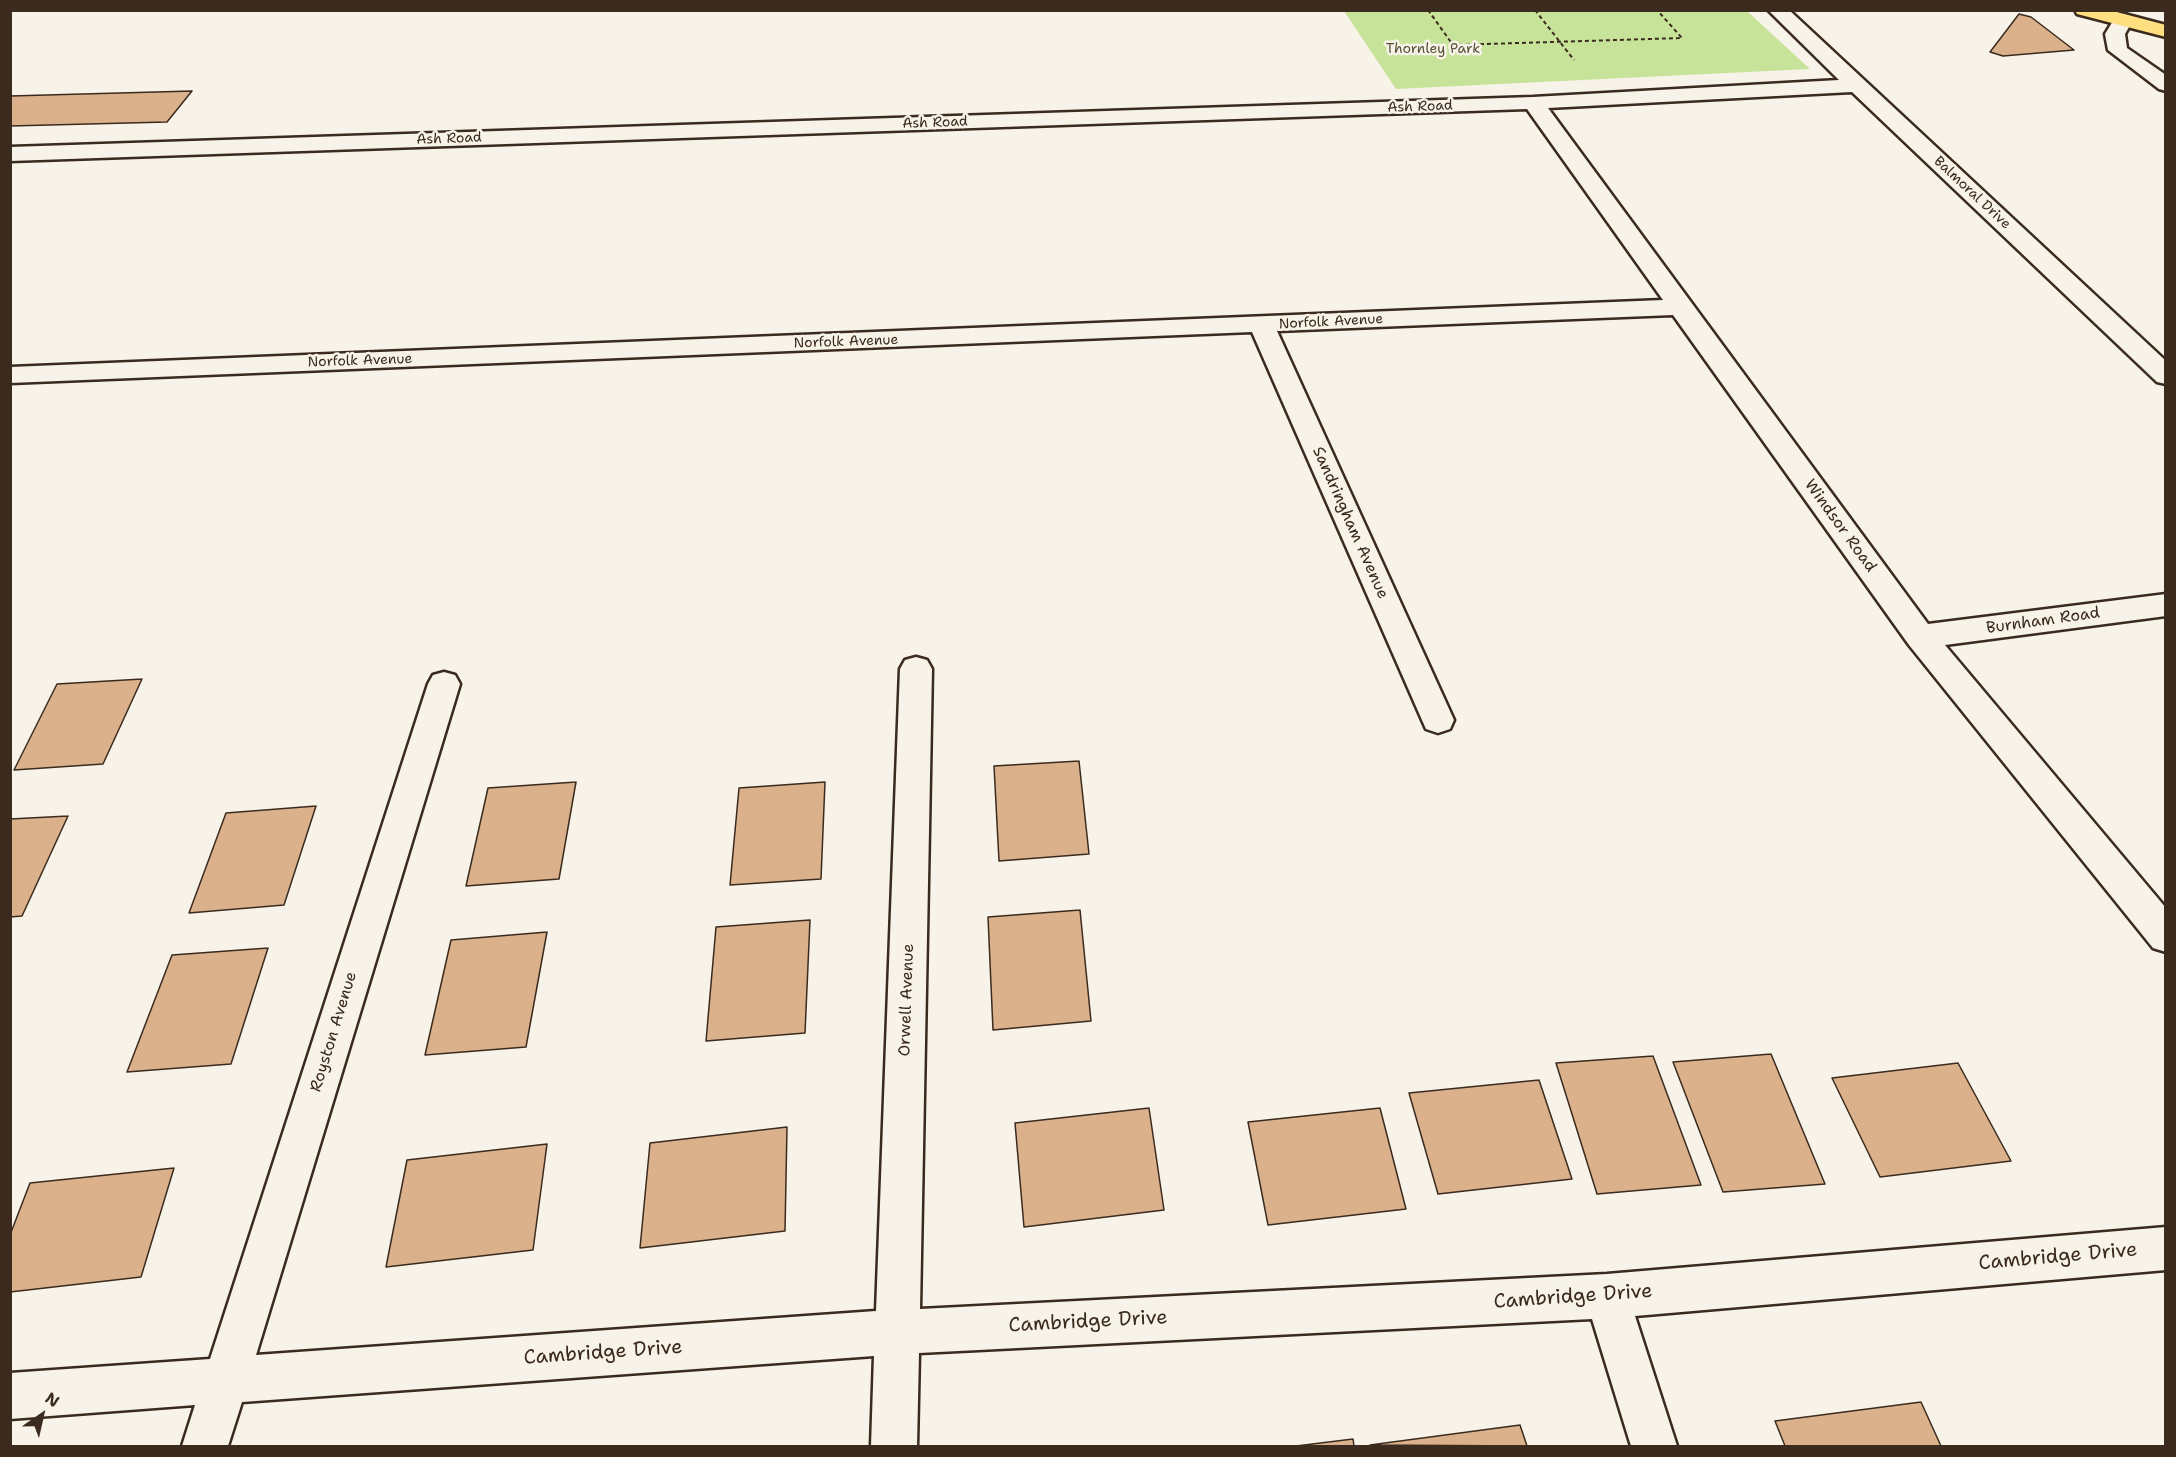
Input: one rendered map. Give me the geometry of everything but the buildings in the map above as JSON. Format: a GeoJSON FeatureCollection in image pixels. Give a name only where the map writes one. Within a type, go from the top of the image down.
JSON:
{"type":"FeatureCollection","features":[{"type":"Feature","properties":{"kind":"highway"},"geometry":{"type":"LineString","coordinates":[[2085,10],[2166,31]]}},
{"type":"Feature","properties":{"kind":"street","name":"Balmoral Drive"},"geometry":{"type":"LineString","coordinates":[[1777,10],[2166,376]]}},
{"type":"Feature","properties":{"kind":"street"},"geometry":{"type":"LineString","coordinates":[[2123,20],[2115,34],[2118,50],[2166,85]]}},
{"type":"Feature","properties":{"kind":"street","name":"Ash Road"},"geometry":{"type":"LineString","coordinates":[[10,154],[1533,103],[1858,85]]}},
{"type":"Feature","properties":{"kind":"street","name":"Windsor Road"},"geometry":{"type":"LineString","coordinates":[[1533,103],[1920,637],[2166,936]]}},
{"type":"Feature","properties":{"kind":"street","name":"Norfolk Avenue"},"geometry":{"type":"LineString","coordinates":[[10,375],[1681,307]]}},
{"type":"Feature","properties":{"kind":"street","name":"Sandringham Avenue"},"geometry":{"type":"LineString","coordinates":[[1262,325],[1438,720]]}},
{"type":"Feature","properties":{"kind":"street","name":"Burnham Road"},"geometry":{"type":"LineString","coordinates":[[1920,637],[2166,605]]}},
{"type":"Feature","properties":{"kind":"street","name":"Orwell Avenue"},"geometry":{"type":"LineString","coordinates":[[894,1446],[916,669]]}},
{"type":"Feature","properties":{"kind":"street","name":"Royston Avenue"},"geometry":{"type":"LineString","coordinates":[[205,1446],[444,684]]}},
{"type":"Feature","properties":{"kind":"street","name":"Cambridge Drive"},"geometry":{"type":"LineString","coordinates":[[10,1396],[897,1332],[1607,1296],[2166,1248]]}},
{"type":"Feature","properties":{"kind":"street"},"geometry":{"type":"LineString","coordinates":[[1607,1296],[1654,1446]]}},
{"type":"Feature","properties":{"kind":"path"},"geometry":{"type":"LineString","coordinates":[[1428,10],[1454,45],[1682,38],[1657,10]]}},
{"type":"Feature","properties":{"kind":"path"},"geometry":{"type":"LineString","coordinates":[[1535,10],[1607,100]]}},
{"type":"Feature","properties":{"kind":"green space","name":"Thornley Park"},"geometry":{"type":"Polygon","coordinates":[[[1344,11],[1747,11],[1810,69],[1396,89],[1344,11]]]}}]}
